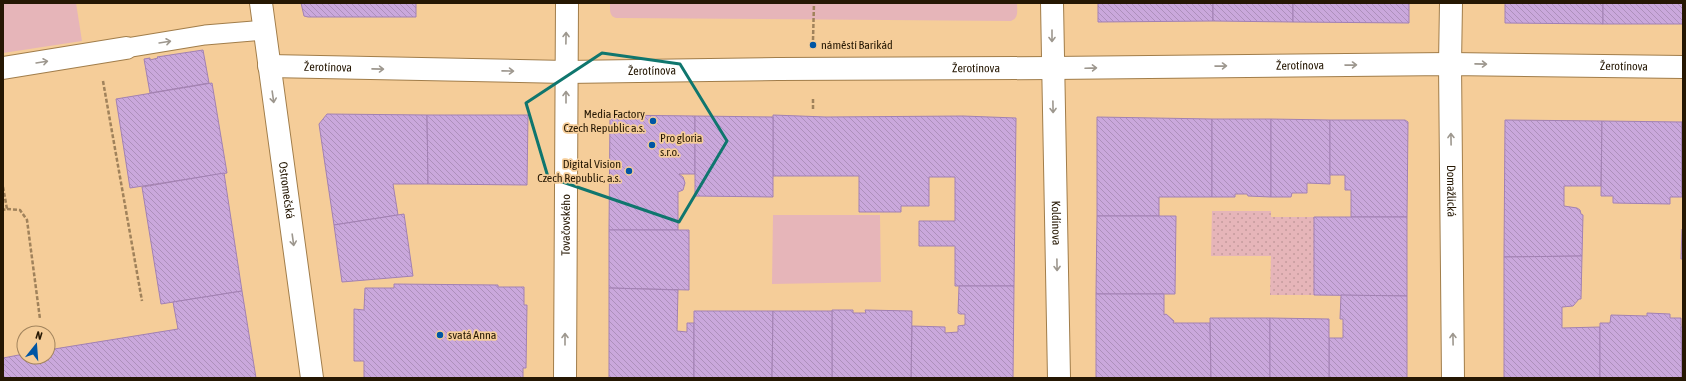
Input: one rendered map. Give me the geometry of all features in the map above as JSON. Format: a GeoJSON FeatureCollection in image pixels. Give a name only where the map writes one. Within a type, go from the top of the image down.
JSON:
{"type":"FeatureCollection","features":[{"type":"Feature","properties":{"kind":"street","name":"Ostromečská"},"geometry":{"type":"LineString","coordinates":[[261,3],[312,378]]}},
{"type":"Feature","properties":{"kind":"street"},"geometry":{"type":"LineString","coordinates":[[566,72],[567,3]]}},
{"type":"Feature","properties":{"kind":"street"},"geometry":{"type":"LineString","coordinates":[[1052,3],[1052,68]]}},
{"type":"Feature","properties":{"kind":"street","name":"Domažlická"},"geometry":{"type":"LineString","coordinates":[[1452,3],[1450,64],[1453,378]]}},
{"type":"Feature","properties":{"kind":"street"},"geometry":{"type":"LineString","coordinates":[[3,68],[126,48]]}},
{"type":"Feature","properties":{"kind":"street","name":"Žerotínova"},"geometry":{"type":"LineString","coordinates":[[269,66],[566,72],[1450,64],[1683,67]]}},
{"type":"Feature","properties":{"kind":"street","name":"Koldínova"},"geometry":{"type":"LineString","coordinates":[[1052,68],[1059,378]]}},
{"type":"Feature","properties":{"kind":"street","name":"Tovačovského"},"geometry":{"type":"LineString","coordinates":[[565,378],[566,72]]}},
{"type":"Feature","properties":{"kind":"lane"},"geometry":{"type":"LineString","coordinates":[[126,48],[205,35],[264,30]]}},
{"type":"Feature","properties":{"kind":"path"},"geometry":{"type":"LineString","coordinates":[[98,52],[142,301]]}},
{"type":"Feature","properties":{"kind":"path"},"geometry":{"type":"LineString","coordinates":[[3,187],[7,209]]}},
{"type":"Feature","properties":{"kind":"path"},"geometry":{"type":"LineString","coordinates":[[3,210],[20,210],[27,220],[40,319]]}},
{"type":"Feature","properties":{"kind":"highlighted area"},"geometry":{"type":"Polygon","coordinates":[[[602,53],[680,64],[727,141],[679,222],[548,177],[526,103],[602,53]]]}},
{"type":"Feature","properties":{"kind":"shaded area"},"geometry":{"type":"Polygon","coordinates":[[[3,3],[76,3],[82,41],[3,53],[3,3]]]}},
{"type":"Feature","properties":{"kind":"shaded area"},"geometry":{"type":"Polygon","coordinates":[[[610,3],[1017,3],[1017,11],[1014,20],[1011,21],[616,18],[611,14],[610,3]]]}},
{"type":"Feature","properties":{"kind":"shaded area"},"geometry":{"type":"Polygon","coordinates":[[[1212,211],[1271,211],[1271,217],[1314,217],[1314,295],[1270,295],[1271,256],[1211,256],[1212,211]]]}},
{"type":"Feature","properties":{"kind":"shaded area"},"geometry":{"type":"Polygon","coordinates":[[[773,215],[880,215],[881,282],[772,284],[773,215]]]}},
{"type":"Feature","properties":{"kind":"building"},"geometry":{"type":"Polygon","coordinates":[[[301,3],[416,3],[416,17],[308,17],[304,16],[301,3]]]}},
{"type":"Feature","properties":{"kind":"building"},"geometry":{"type":"Polygon","coordinates":[[[1098,3],[1213,3],[1213,21],[1098,22],[1098,3]]]}},
{"type":"Feature","properties":{"kind":"building"},"geometry":{"type":"Polygon","coordinates":[[[1213,3],[1293,3],[1293,22],[1213,21],[1213,3]]]}},
{"type":"Feature","properties":{"kind":"building"},"geometry":{"type":"Polygon","coordinates":[[[1293,3],[1409,3],[1409,23],[1293,22],[1293,3]]]}},
{"type":"Feature","properties":{"kind":"building"},"geometry":{"type":"Polygon","coordinates":[[[1505,3],[1603,3],[1603,24],[1505,23],[1505,3]]]}},
{"type":"Feature","properties":{"kind":"building"},"geometry":{"type":"Polygon","coordinates":[[[1603,3],[1683,3],[1683,24],[1603,24],[1603,3]]]}},
{"type":"Feature","properties":{"kind":"building"},"geometry":{"type":"Polygon","coordinates":[[[203,50],[209,83],[150,93],[144,59],[150,58],[150,60],[158,58],[157,57],[203,50]]]}},
{"type":"Feature","properties":{"kind":"building"},"geometry":{"type":"Polygon","coordinates":[[[212,83],[227,173],[130,188],[116,99],[212,83]]]}},
{"type":"Feature","properties":{"kind":"building"},"geometry":{"type":"Polygon","coordinates":[[[327,114],[427,115],[428,184],[393,184],[398,215],[334,225],[319,124],[327,114]]]}},
{"type":"Feature","properties":{"kind":"building"},"geometry":{"type":"Polygon","coordinates":[[[427,115],[528,115],[527,185],[428,184],[427,115]]]}},
{"type":"Feature","properties":{"kind":"building","name":"Pro gloria s.r.o."},"geometry":{"type":"Polygon","coordinates":[[[610,115],[695,116],[695,174],[679,174],[683,177],[685,183],[683,190],[678,192],[678,230],[609,230],[610,115]]]}},
{"type":"Feature","properties":{"kind":"building"},"geometry":{"type":"Polygon","coordinates":[[[773,115],[826,117],[963,116],[1016,118],[1014,286],[955,286],[955,246],[919,246],[919,221],[955,221],[955,177],[929,177],[929,206],[901,206],[901,212],[859,212],[859,176],[773,176],[773,115]]]}},
{"type":"Feature","properties":{"kind":"building"},"geometry":{"type":"Polygon","coordinates":[[[695,116],[773,117],[773,197],[695,196],[695,116]]]}},
{"type":"Feature","properties":{"kind":"building"},"geometry":{"type":"Polygon","coordinates":[[[1097,117],[1212,119],[1212,197],[1159,197],[1159,216],[1097,216],[1097,117]]]}},
{"type":"Feature","properties":{"kind":"building"},"geometry":{"type":"Polygon","coordinates":[[[1212,119],[1271,119],[1271,197],[1235,194],[1235,197],[1212,197],[1212,119]]]}},
{"type":"Feature","properties":{"kind":"building"},"geometry":{"type":"Polygon","coordinates":[[[1271,119],[1330,120],[1330,184],[1307,183],[1307,193],[1292,193],[1291,197],[1271,197],[1271,119]]]}},
{"type":"Feature","properties":{"kind":"building"},"geometry":{"type":"Polygon","coordinates":[[[1330,120],[1405,120],[1408,122],[1407,217],[1351,217],[1351,190],[1345,190],[1345,175],[1330,175],[1330,120]]]}},
{"type":"Feature","properties":{"kind":"building"},"geometry":{"type":"Polygon","coordinates":[[[1505,120],[1602,121],[1601,186],[1564,186],[1564,206],[1577,208],[1583,215],[1582,256],[1504,257],[1505,120]]]}},
{"type":"Feature","properties":{"kind":"building"},"geometry":{"type":"Polygon","coordinates":[[[1602,121],[1682,122],[1682,197],[1670,197],[1670,204],[1613,203],[1613,196],[1601,196],[1602,121]]]}},
{"type":"Feature","properties":{"kind":"building"},"geometry":{"type":"Polygon","coordinates":[[[1683,122],[1683,191],[1682,191],[1683,122]]]}},
{"type":"Feature","properties":{"kind":"building"},"geometry":{"type":"Polygon","coordinates":[[[224,173],[242,291],[161,304],[142,187],[224,173]]]}},
{"type":"Feature","properties":{"kind":"building"},"geometry":{"type":"Polygon","coordinates":[[[404,214],[413,276],[342,282],[334,225],[404,214]]]}},
{"type":"Feature","properties":{"kind":"building"},"geometry":{"type":"Polygon","coordinates":[[[1097,216],[1176,216],[1175,294],[1096,294],[1097,216]]]}},
{"type":"Feature","properties":{"kind":"building"},"geometry":{"type":"Polygon","coordinates":[[[1314,217],[1407,217],[1407,296],[1314,295],[1314,217]]]}},
{"type":"Feature","properties":{"kind":"building"},"geometry":{"type":"Polygon","coordinates":[[[1682,229],[1683,259],[1681,259],[1682,229]]]}},
{"type":"Feature","properties":{"kind":"building"},"geometry":{"type":"Polygon","coordinates":[[[609,230],[689,230],[689,290],[609,288],[609,230]]]}},
{"type":"Feature","properties":{"kind":"building"},"geometry":{"type":"Polygon","coordinates":[[[1582,256],[1581,299],[1579,299],[1573,306],[1562,307],[1562,328],[1600,327],[1600,378],[1504,378],[1504,257],[1582,256]]]}},
{"type":"Feature","properties":{"kind":"building","name":"svatá Anna"},"geometry":{"type":"Polygon","coordinates":[[[394,284],[498,285],[498,287],[524,287],[524,305],[527,305],[526,368],[523,368],[523,378],[364,378],[364,361],[354,361],[354,309],[364,310],[365,288],[394,288],[394,284]]]}},
{"type":"Feature","properties":{"kind":"building"},"geometry":{"type":"Polygon","coordinates":[[[959,286],[1014,286],[1013,378],[911,378],[912,326],[945,327],[945,333],[958,332],[958,326],[965,325],[965,314],[958,313],[959,286]]]}},
{"type":"Feature","properties":{"kind":"building"},"geometry":{"type":"Polygon","coordinates":[[[609,288],[678,290],[677,331],[687,332],[687,323],[694,323],[694,378],[609,378],[609,288]]]}},
{"type":"Feature","properties":{"kind":"building"},"geometry":{"type":"Polygon","coordinates":[[[242,291],[256,378],[3,378],[3,358],[16,356],[16,365],[56,365],[56,349],[178,329],[173,302],[242,291]]]}},
{"type":"Feature","properties":{"kind":"building"},"geometry":{"type":"Polygon","coordinates":[[[1096,294],[1164,294],[1164,315],[1166,314],[1174,321],[1173,323],[1210,323],[1211,378],[1096,378],[1096,294]]]}},
{"type":"Feature","properties":{"kind":"building"},"geometry":{"type":"Polygon","coordinates":[[[1341,295],[1407,296],[1407,378],[1329,378],[1329,338],[1343,338],[1343,319],[1340,319],[1341,295]]]}},
{"type":"Feature","properties":{"kind":"building"},"geometry":{"type":"Polygon","coordinates":[[[832,310],[853,310],[853,313],[866,313],[865,310],[912,311],[911,378],[832,378],[832,310]]]}},
{"type":"Feature","properties":{"kind":"building"},"geometry":{"type":"Polygon","coordinates":[[[694,311],[773,311],[772,378],[694,378],[694,311]]]}},
{"type":"Feature","properties":{"kind":"building"},"geometry":{"type":"Polygon","coordinates":[[[773,311],[832,311],[832,378],[772,378],[773,311]]]}},
{"type":"Feature","properties":{"kind":"building"},"geometry":{"type":"Polygon","coordinates":[[[1647,313],[1670,314],[1670,318],[1681,318],[1682,378],[1600,378],[1600,323],[1610,323],[1611,315],[1647,316],[1647,313]]]}},
{"type":"Feature","properties":{"kind":"building"},"geometry":{"type":"Polygon","coordinates":[[[1210,318],[1270,318],[1270,378],[1211,378],[1210,318]]]}},
{"type":"Feature","properties":{"kind":"building"},"geometry":{"type":"Polygon","coordinates":[[[1270,318],[1329,319],[1329,378],[1270,378],[1270,318]]]}},
{"type":"Feature","properties":{"kind":"building"},"geometry":{"type":"Polygon","coordinates":[[[1681,327],[1683,327],[1683,378],[1682,378],[1681,327]]]}},
{"type":"Feature","properties":{"kind":"place","name":"náměstí Barikád"},"geometry":{"type":"Point","coordinates":[813,45]}},
{"type":"Feature","properties":{"kind":"place","name":"Media Factory Czech Republic a.s."},"geometry":{"type":"Point","coordinates":[653,121]}},
{"type":"Feature","properties":{"kind":"place","name":"Pro gloria s.r.o."},"geometry":{"type":"Point","coordinates":[652,145]}},
{"type":"Feature","properties":{"kind":"place","name":"Digital Vision Czech Republic, a.s."},"geometry":{"type":"Point","coordinates":[629,171]}},
{"type":"Feature","properties":{"kind":"place","name":"svatá Anna"},"geometry":{"type":"Point","coordinates":[440,335]}}]}
